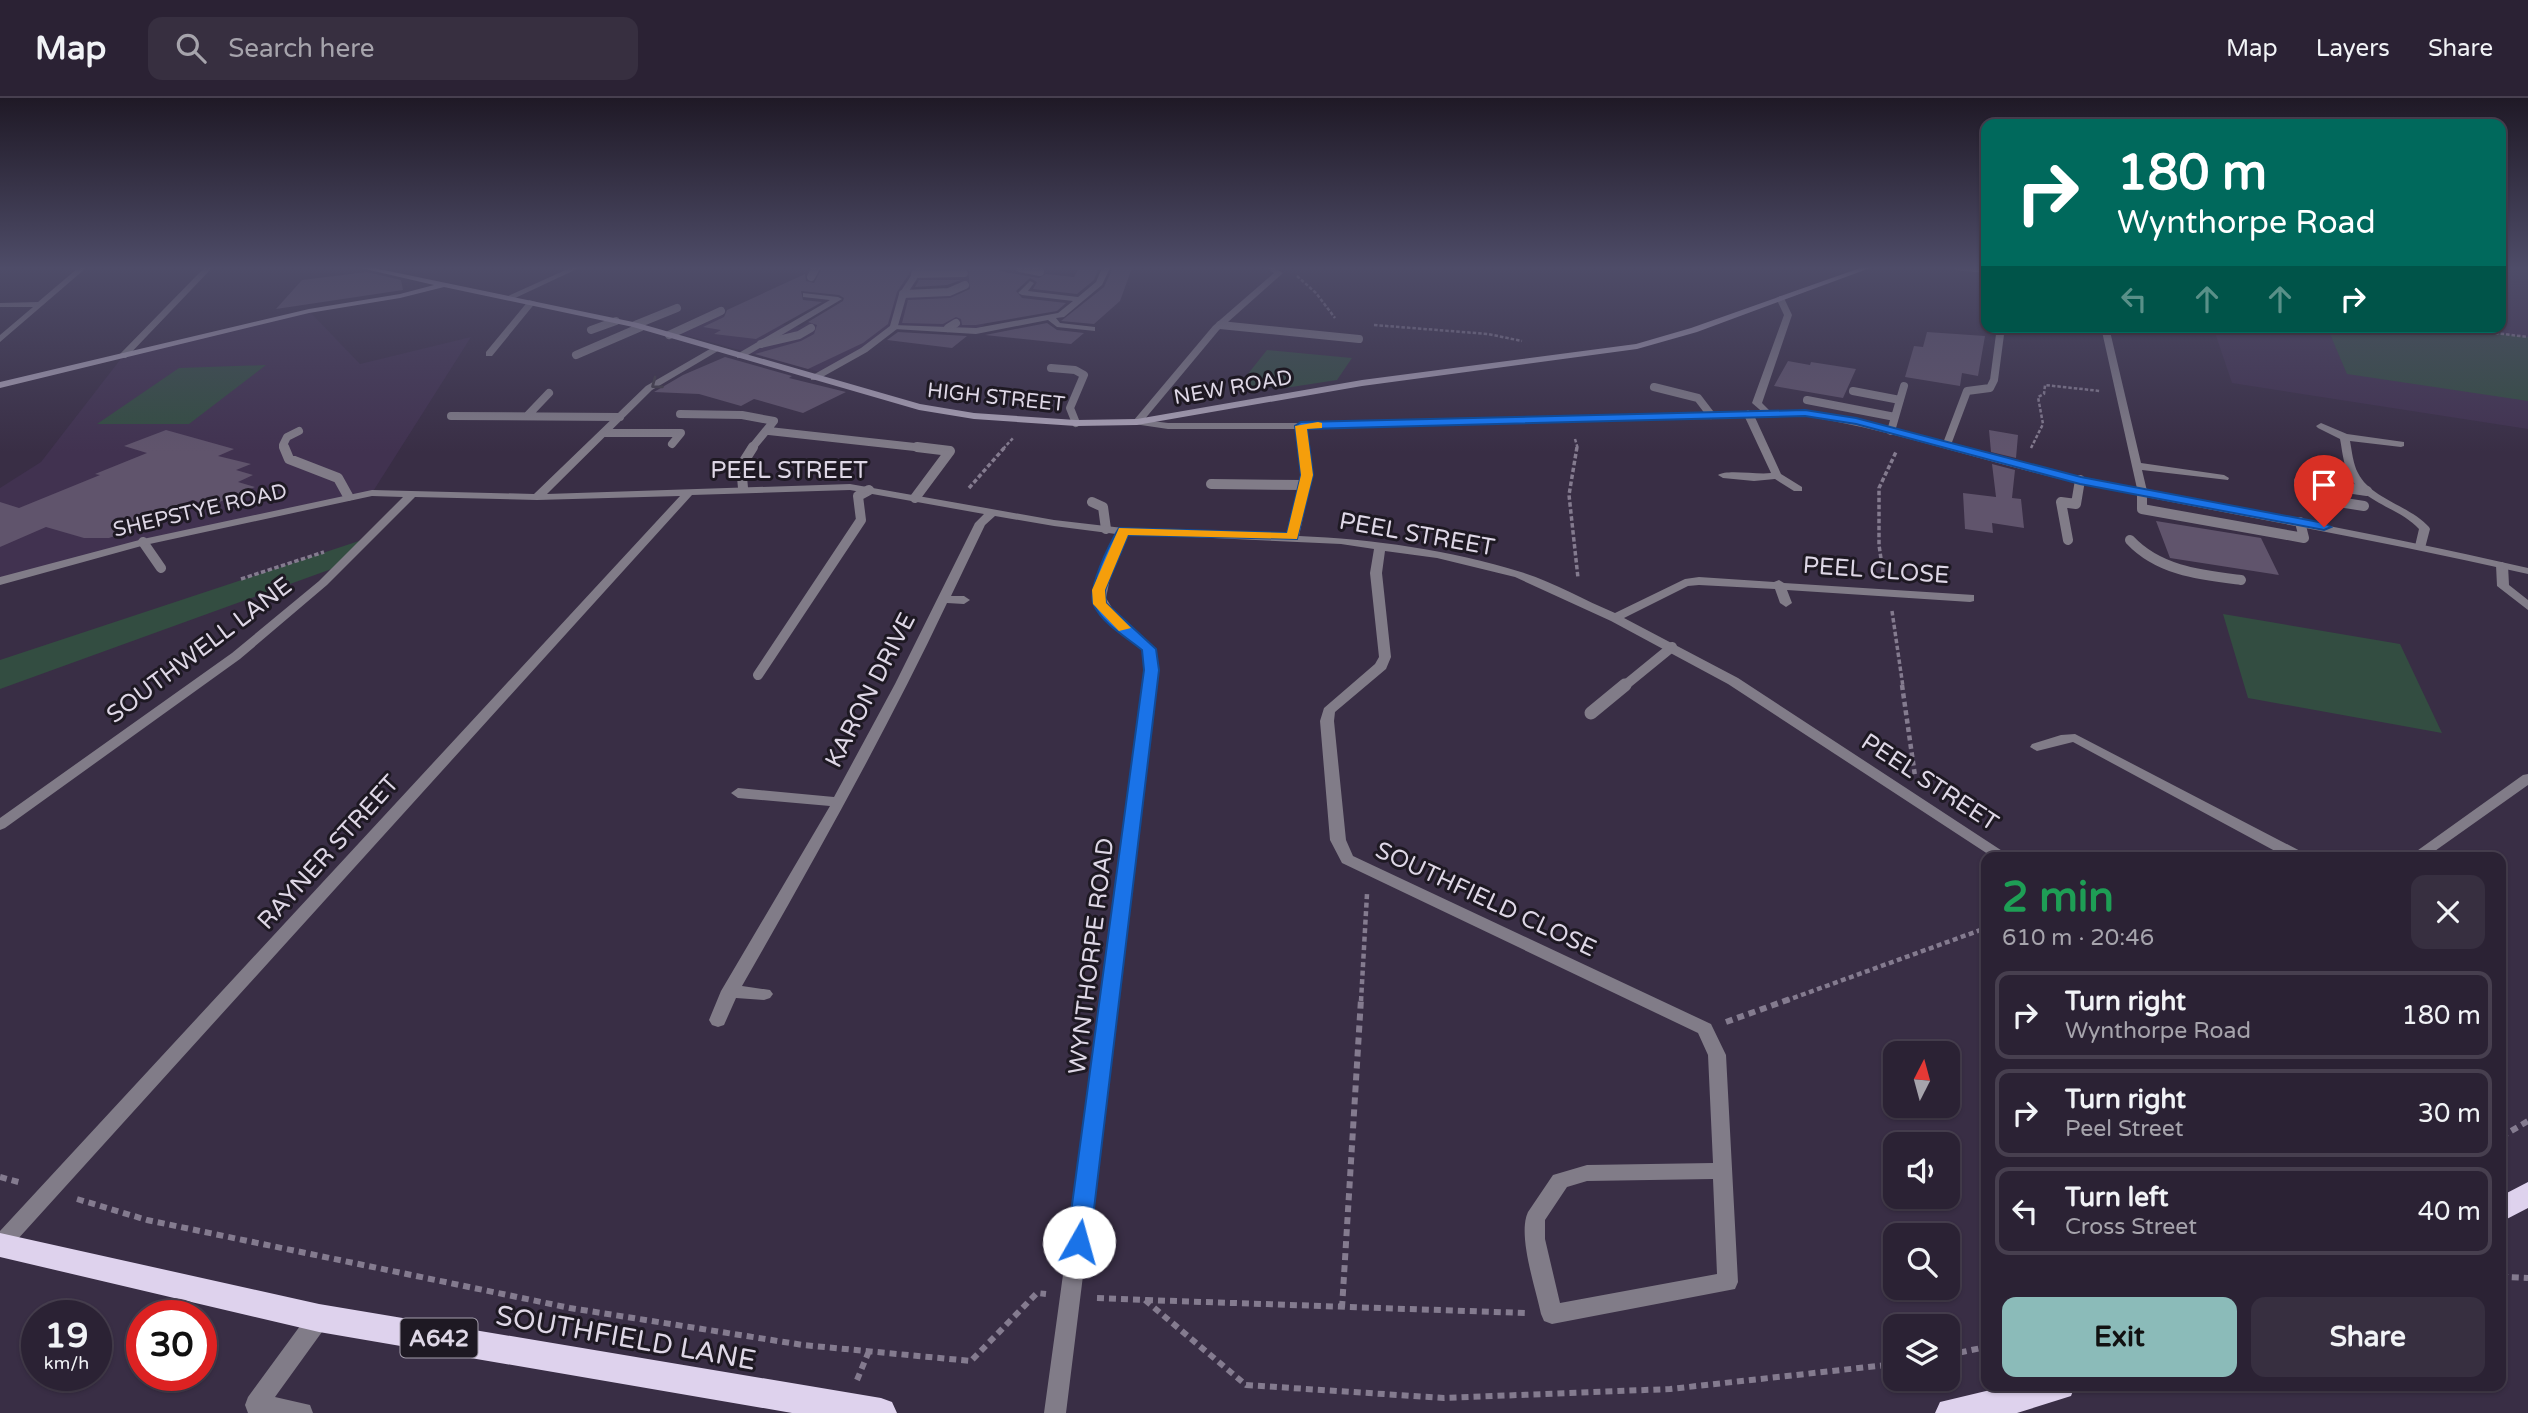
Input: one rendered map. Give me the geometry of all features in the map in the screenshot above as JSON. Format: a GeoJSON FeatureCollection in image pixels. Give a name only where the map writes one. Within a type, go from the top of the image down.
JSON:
{"type":"FeatureCollection","features":[{"type":"Feature","properties":{"kind":"highway"},"geometry":{"type":"LineString","coordinates":[[2506,1207],[2528,1194]]}},
{"type":"Feature","properties":{"kind":"highway","name":"SOUTHFIELD LANE"},"geometry":{"type":"LineString","coordinates":[[0,1245],[319,1318],[881,1413]]}},
{"type":"Feature","properties":{"kind":"highway"},"geometry":{"type":"LineString","coordinates":[[1951,1413],[1982,1408],[2042,1391]]}},
{"type":"Feature","properties":{"kind":"main road"},"geometry":{"type":"LineString","coordinates":[[0,385],[233,329]]}},
{"type":"Feature","properties":{"kind":"main road","name":"HIGH STREET"},"geometry":{"type":"LineString","coordinates":[[650,329],[919,407],[974,416],[1028,420],[1076,423],[1137,422]]}},
{"type":"Feature","properties":{"kind":"main road","name":"NEW ROAD"},"geometry":{"type":"LineString","coordinates":[[1137,422],[1363,383],[1637,346],[1695,329]]}},
{"type":"Feature","properties":{"kind":"street"},"geometry":{"type":"LineString","coordinates":[[123,356],[149,329]]}},
{"type":"Feature","properties":{"kind":"street"},"geometry":{"type":"LineString","coordinates":[[489,354],[509,329]]}},
{"type":"Feature","properties":{"kind":"street"},"geometry":{"type":"LineString","coordinates":[[740,356],[786,329]]}},
{"type":"Feature","properties":{"kind":"street"},"geometry":{"type":"LineString","coordinates":[[814,377],[864,350],[891,329]]}},
{"type":"Feature","properties":{"kind":"street"},"geometry":{"type":"LineString","coordinates":[[1137,422],[1216,329]]}},
{"type":"Feature","properties":{"kind":"street"},"geometry":{"type":"LineString","coordinates":[[1766,412],[1757,403],[1783,329]]}},
{"type":"Feature","properties":{"kind":"street"},"geometry":{"type":"LineString","coordinates":[[2106,333],[2142,491]]}},
{"type":"Feature","properties":{"kind":"street"},"geometry":{"type":"LineString","coordinates":[[537,497],[649,388],[670,373],[715,349]]}},
{"type":"Feature","properties":{"kind":"street"},"geometry":{"type":"LineString","coordinates":[[1748,413],[1777,476],[1798,489]]}},
{"type":"Feature","properties":{"kind":"street"},"geometry":{"type":"LineString","coordinates":[[1137,422],[1168,426],[1301,426],[1805,413],[1856,421],[1947,444],[2018,466],[2080,480],[2421,545],[2528,570]]}},
{"type":"Feature","properties":{"kind":"street"},"geometry":{"type":"LineString","coordinates":[[1293,537],[1307,475],[1301,426]]}},
{"type":"Feature","properties":{"kind":"street"},"geometry":{"type":"LineString","coordinates":[[2321,426],[2345,437],[2401,444]]}},
{"type":"Feature","properties":{"kind":"street"},"geometry":{"type":"LineString","coordinates":[[2345,437],[2352,472],[2367,491],[2417,518],[2425,529],[2421,545]]}},
{"type":"Feature","properties":{"kind":"street"},"geometry":{"type":"LineString","coordinates":[[2138,466],[2224,478]]}},
{"type":"Feature","properties":{"kind":"street"},"geometry":{"type":"LineString","coordinates":[[1723,475],[1754,478],[1777,476]]}},
{"type":"Feature","properties":{"kind":"street","name":"PEEL STREET"},"geometry":{"type":"LineString","coordinates":[[411,495],[537,497],[807,486],[869,490],[1054,523],[1114,530],[1293,537],[1437,555],[1519,575],[1672,647],[1733,681],[1998,852]]}},
{"type":"Feature","properties":{"kind":"street","name":"RAYNER STREET"},"geometry":{"type":"LineString","coordinates":[[0,1245],[690,491]]}},
{"type":"Feature","properties":{"kind":"street","name":"SHEPSTYE ROAD"},"geometry":{"type":"LineString","coordinates":[[0,580],[143,542],[348,496],[372,493],[411,495]]}},
{"type":"Feature","properties":{"kind":"street","name":"SOUTHWELL LANE"},"geometry":{"type":"LineString","coordinates":[[0,825],[236,656],[323,583],[411,495]]}},
{"type":"Feature","properties":{"kind":"street","name":"KARON DRIVE"},"geometry":{"type":"LineString","coordinates":[[719,1020],[730,991],[839,802],[944,599],[980,523],[994,511]]}},
{"type":"Feature","properties":{"kind":"street","name":"WYNTHORPE ROAD"},"geometry":{"type":"LineString","coordinates":[[1055,1413],[1152,670],[1149,649],[1108,615],[1099,604],[1098,590],[1114,530]]}},
{"type":"Feature","properties":{"kind":"street","name":"SOUTHFIELD CLOSE"},"geometry":{"type":"LineString","coordinates":[[1381,547],[1376,573],[1385,657],[1373,674],[1329,711],[1338,840],[1347,859],[1368,872],[1705,1029]]}},
{"type":"Feature","properties":{"kind":"street"},"geometry":{"type":"LineString","coordinates":[[2502,565],[2502,586],[2528,606]]}},
{"type":"Feature","properties":{"kind":"street","name":"PEEL CLOSE"},"geometry":{"type":"LineString","coordinates":[[1615,618],[1685,583],[1716,580],[1970,597]]}},
{"type":"Feature","properties":{"kind":"street","name":"PEEL CLOSE"},"geometry":{"type":"LineString","coordinates":[[1779,584],[1786,603]]}},
{"type":"Feature","properties":{"kind":"street","name":"KARON DRIVE"},"geometry":{"type":"LineString","coordinates":[[944,599],[964,600]]}},
{"type":"Feature","properties":{"kind":"street"},"geometry":{"type":"LineString","coordinates":[[2037,747],[2061,738],[2076,738],[2290,852]]}},
{"type":"Feature","properties":{"kind":"street"},"geometry":{"type":"LineString","coordinates":[[2423,852],[2528,778]]}},
{"type":"Feature","properties":{"kind":"street","name":"KARON DRIVE"},"geometry":{"type":"LineString","coordinates":[[738,793],[839,802]]}},
{"type":"Feature","properties":{"kind":"street"},"geometry":{"type":"LineString","coordinates":[[730,991],[764,994]]}},
{"type":"Feature","properties":{"kind":"street"},"geometry":{"type":"LineString","coordinates":[[1705,1029],[1717,1055],[1723,1171],[1728,1282],[1552,1314],[1535,1239],[1535,1218],[1560,1181],[1587,1173],[1723,1171]]}},
{"type":"Feature","properties":{"kind":"street"},"geometry":{"type":"LineString","coordinates":[[302,1413],[256,1405],[319,1318]]}},
{"type":"Feature","properties":{"kind":"lane"},"geometry":{"type":"LineString","coordinates":[[576,355],[631,329]]}},
{"type":"Feature","properties":{"kind":"lane"},"geometry":{"type":"LineString","coordinates":[[669,335],[681,329]]}},
{"type":"Feature","properties":{"kind":"lane"},"geometry":{"type":"LineString","coordinates":[[761,344],[799,335],[809,329]]}},
{"type":"Feature","properties":{"kind":"lane"},"geometry":{"type":"LineString","coordinates":[[1260,329],[1359,340]]}},
{"type":"Feature","properties":{"kind":"lane"},"geometry":{"type":"LineString","coordinates":[[1947,444],[1967,391],[1990,388],[1994,380],[2000,333]]}},
{"type":"Feature","properties":{"kind":"lane"},"geometry":{"type":"LineString","coordinates":[[1051,368],[1075,370],[1084,375],[1070,408],[1076,423]]}},
{"type":"Feature","properties":{"kind":"lane"},"geometry":{"type":"LineString","coordinates":[[1891,431],[1904,386]]}},
{"type":"Feature","properties":{"kind":"lane"},"geometry":{"type":"LineString","coordinates":[[1654,387],[1698,398],[1711,415]]}},
{"type":"Feature","properties":{"kind":"lane"},"geometry":{"type":"LineString","coordinates":[[1853,391],[1900,400]]}},
{"type":"Feature","properties":{"kind":"lane"},"geometry":{"type":"LineString","coordinates":[[528,415],[549,393]]}},
{"type":"Feature","properties":{"kind":"lane"},"geometry":{"type":"LineString","coordinates":[[1807,401],[1895,417]]}},
{"type":"Feature","properties":{"kind":"lane"},"geometry":{"type":"LineString","coordinates":[[680,414],[767,418],[774,421],[769,431],[741,460],[740,477],[743,488]]}},
{"type":"Feature","properties":{"kind":"lane"},"geometry":{"type":"LineString","coordinates":[[451,416],[620,417]]}},
{"type":"Feature","properties":{"kind":"lane"},"geometry":{"type":"LineString","coordinates":[[299,431],[287,437],[283,445],[289,458],[338,478],[348,496]]}},
{"type":"Feature","properties":{"kind":"lane"},"geometry":{"type":"LineString","coordinates":[[769,431],[950,451],[915,498]]}},
{"type":"Feature","properties":{"kind":"lane"},"geometry":{"type":"LineString","coordinates":[[604,433],[681,433],[672,444]]}},
{"type":"Feature","properties":{"kind":"lane"},"geometry":{"type":"LineString","coordinates":[[2068,540],[2062,502],[2076,504],[2080,480]]}},
{"type":"Feature","properties":{"kind":"lane"},"geometry":{"type":"LineString","coordinates":[[2364,506],[2306,497],[2299,481],[2367,491]]}},
{"type":"Feature","properties":{"kind":"lane"},"geometry":{"type":"LineString","coordinates":[[1212,484],[1305,485]]}},
{"type":"Feature","properties":{"kind":"lane"},"geometry":{"type":"LineString","coordinates":[[758,675],[861,520],[858,496],[869,490]]}},
{"type":"Feature","properties":{"kind":"lane"},"geometry":{"type":"LineString","coordinates":[[2142,491],[2142,509],[2304,538],[2300,522]]}},
{"type":"Feature","properties":{"kind":"lane"},"geometry":{"type":"LineString","coordinates":[[1092,502],[1103,507],[1114,530]]}},
{"type":"Feature","properties":{"kind":"lane"},"geometry":{"type":"LineString","coordinates":[[2130,540],[2137,550],[2181,569],[2241,580]]}},
{"type":"Feature","properties":{"kind":"lane"},"geometry":{"type":"LineString","coordinates":[[143,542],[161,568]]}},
{"type":"Feature","properties":{"kind":"lane"},"geometry":{"type":"LineString","coordinates":[[1591,713],[1672,647]]}},
{"type":"Feature","properties":{"kind":"path"},"geometry":{"type":"LineString","coordinates":[[1433,329],[1488,334],[1533,343]]}},
{"type":"Feature","properties":{"kind":"path"},"geometry":{"type":"LineString","coordinates":[[2495,333],[2528,337]]}},
{"type":"Feature","properties":{"kind":"path"},"geometry":{"type":"LineString","coordinates":[[2018,466],[2042,435],[2044,410],[2039,397],[2045,394],[2045,385],[2121,394]]}},
{"type":"Feature","properties":{"kind":"path"},"geometry":{"type":"LineString","coordinates":[[956,504],[1028,420]]}},
{"type":"Feature","properties":{"kind":"path"},"geometry":{"type":"LineString","coordinates":[[1563,594],[1579,586],[1569,495],[1578,450],[1570,420]]}},
{"type":"Feature","properties":{"kind":"path"},"geometry":{"type":"LineString","coordinates":[[1899,447],[1879,488],[1879,545],[1889,592],[1918,798]]}},
{"type":"Feature","properties":{"kind":"path"},"geometry":{"type":"LineString","coordinates":[[241,579],[365,539]]}},
{"type":"Feature","properties":{"kind":"path"},"geometry":{"type":"LineString","coordinates":[[1342,1308],[1368,872]]}},
{"type":"Feature","properties":{"kind":"path"},"geometry":{"type":"LineString","coordinates":[[1705,1029],[1981,930]]}},
{"type":"Feature","properties":{"kind":"path"},"geometry":{"type":"LineString","coordinates":[[2506,1134],[2528,1121]]}},
{"type":"Feature","properties":{"kind":"path"},"geometry":{"type":"LineString","coordinates":[[0,1177],[147,1220],[570,1308],[829,1348],[971,1361],[1037,1293],[1145,1300],[1552,1314]]}},
{"type":"Feature","properties":{"kind":"path"},"geometry":{"type":"LineString","coordinates":[[2506,1276],[2528,1278]]}},
{"type":"Feature","properties":{"kind":"path"},"geometry":{"type":"LineString","coordinates":[[1145,1300],[1246,1385],[1457,1397],[1670,1390],[1883,1365]]}},
{"type":"Feature","properties":{"kind":"path"},"geometry":{"type":"LineString","coordinates":[[1960,1353],[1981,1349]]}},
{"type":"Feature","properties":{"kind":"shaded area"},"geometry":{"type":"Polygon","coordinates":[[[233,329],[327,329],[360,364],[471,337],[372,493],[143,542],[0,581],[0,488],[41,462],[123,356],[233,329]]]}},
{"type":"Feature","properties":{"kind":"shaded area"},"geometry":{"type":"Polygon","coordinates":[[[685,329],[893,329],[873,346],[820,372],[677,333],[685,329]]]}},
{"type":"Feature","properties":{"kind":"shaded area"},"geometry":{"type":"Polygon","coordinates":[[[2506,329],[2528,329],[2528,429],[2232,383],[2215,333],[2506,333],[2506,329]]]}},
{"type":"Feature","properties":{"kind":"green space"},"geometry":{"type":"Polygon","coordinates":[[[2330,333],[2495,333],[2528,337],[2528,401],[2347,374],[2330,333]]]}},
{"type":"Feature","properties":{"kind":"green space"},"geometry":{"type":"Polygon","coordinates":[[[1267,350],[1352,358],[1337,380],[1285,388],[1239,385],[1267,350]]]}},
{"type":"Feature","properties":{"kind":"green space"},"geometry":{"type":"Polygon","coordinates":[[[266,365],[189,424],[97,424],[179,368],[266,365]]]}},
{"type":"Feature","properties":{"kind":"green space"},"geometry":{"type":"Polygon","coordinates":[[[365,539],[337,567],[0,689],[0,660],[365,539]]]}},
{"type":"Feature","properties":{"kind":"green space"},"geometry":{"type":"Polygon","coordinates":[[[2223,614],[2400,644],[2442,733],[2248,698],[2223,614]]]}},
{"type":"Feature","properties":{"kind":"building"},"geometry":{"type":"Polygon","coordinates":[[[717,329],[773,329],[756,339],[714,334],[721,330],[717,329]]]}},
{"type":"Feature","properties":{"kind":"building"},"geometry":{"type":"Polygon","coordinates":[[[816,329],[881,329],[863,343],[808,369],[755,354],[801,341],[814,334],[816,329]]]}},
{"type":"Feature","properties":{"kind":"building"},"geometry":{"type":"Polygon","coordinates":[[[1014,329],[1056,329],[1084,333],[1071,344],[985,335],[1014,329]]]}},
{"type":"Feature","properties":{"kind":"building"},"geometry":{"type":"Polygon","coordinates":[[[898,332],[967,336],[952,348],[887,340],[898,332]]]}},
{"type":"Feature","properties":{"kind":"building"},"geometry":{"type":"Polygon","coordinates":[[[1927,332],[1985,336],[1978,376],[1962,373],[1960,386],[1905,377],[1914,346],[1923,347],[1927,332]]]}},
{"type":"Feature","properties":{"kind":"building"},"geometry":{"type":"Polygon","coordinates":[[[725,357],[792,376],[789,378],[846,392],[803,413],[754,399],[741,406],[699,394],[654,392],[683,375],[725,357]]]}},
{"type":"Feature","properties":{"kind":"building"},"geometry":{"type":"Polygon","coordinates":[[[1788,361],[1856,369],[1843,398],[1774,386],[1788,361]]]}},
{"type":"Feature","properties":{"kind":"building"},"geometry":{"type":"Polygon","coordinates":[[[166,430],[234,449],[218,456],[251,464],[236,470],[253,475],[238,482],[255,487],[210,506],[192,500],[168,511],[168,517],[109,538],[84,538],[46,527],[0,547],[0,502],[19,508],[100,475],[95,474],[147,453],[124,446],[166,430]]]}},
{"type":"Feature","properties":{"kind":"building"},"geometry":{"type":"Polygon","coordinates":[[[1989,430],[2018,435],[2016,458],[1991,452],[1989,430]]]}},
{"type":"Feature","properties":{"kind":"building"},"geometry":{"type":"Polygon","coordinates":[[[1992,464],[2015,470],[2012,498],[2021,499],[2024,528],[1992,523],[1993,533],[1965,529],[1963,493],[1996,497],[1992,464]]]}},
{"type":"Feature","properties":{"kind":"building"},"geometry":{"type":"Polygon","coordinates":[[[2156,521],[2261,538],[2279,575],[2170,558],[2156,521]]]}},
{"type":"Feature","properties":{"kind":"slow traffic"},"geometry":{"type":"LineString","coordinates":[[1124,628],[1099,604],[1098,590],[1123,531],[1293,537],[1307,475],[1301,426],[1318,425]]}},
{"type":"Feature","properties":{"kind":"route"},"geometry":{"type":"LineString","coordinates":[[1079,1242],[1152,670],[1149,649],[1108,615],[1099,604],[1098,590],[1123,531],[1293,537],[1307,475],[1301,426],[1805,413],[1856,421],[1947,444],[2018,466],[2080,480],[2324,527]]}}]}
